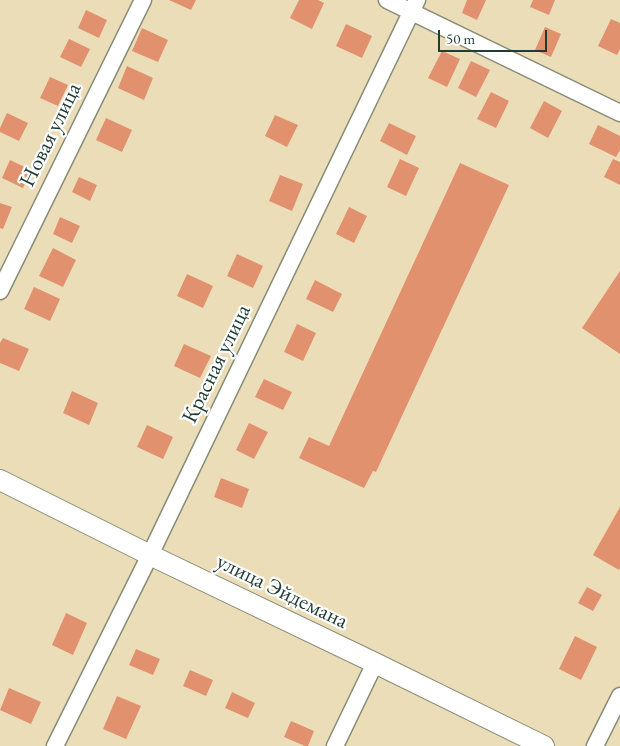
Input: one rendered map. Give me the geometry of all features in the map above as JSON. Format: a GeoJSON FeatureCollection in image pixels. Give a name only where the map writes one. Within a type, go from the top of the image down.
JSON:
{"type":"FeatureCollection","features":[{"type":"Feature","properties":{"kind":"main road","name":"улица Эйдемана"},"geometry":{"type":"LineString","coordinates":[[0,480],[544,746]]}},
{"type":"Feature","properties":{"kind":"street","name":"Новая улица"},"geometry":{"type":"LineString","coordinates":[[0,291],[143,0]]}},
{"type":"Feature","properties":{"kind":"street"},"geometry":{"type":"LineString","coordinates":[[387,0],[414,6],[620,113]]}},
{"type":"Feature","properties":{"kind":"street","name":"Красная улица"},"geometry":{"type":"LineString","coordinates":[[55,746],[150,555],[414,6]]}},
{"type":"Feature","properties":{"kind":"street"},"geometry":{"type":"LineString","coordinates":[[335,746],[375,663]]}},
{"type":"Feature","properties":{"kind":"street"},"geometry":{"type":"LineString","coordinates":[[595,746],[620,696]]}},
{"type":"Feature","properties":{"kind":"building"},"geometry":{"type":"Polygon","coordinates":[[[169,0],[196,0],[191,10],[169,0]]]}},
{"type":"Feature","properties":{"kind":"building"},"geometry":{"type":"Polygon","coordinates":[[[299,0],[318,0],[324,3],[312,29],[290,18],[299,0]]]}},
{"type":"Feature","properties":{"kind":"building"},"geometry":{"type":"Polygon","coordinates":[[[467,0],[486,0],[477,20],[462,13],[467,0]]]}},
{"type":"Feature","properties":{"kind":"building"},"geometry":{"type":"Polygon","coordinates":[[[533,0],[555,0],[549,15],[530,7],[533,0]]]}},
{"type":"Feature","properties":{"kind":"building"},"geometry":{"type":"Polygon","coordinates":[[[86,10],[107,20],[99,38],[78,28],[86,10]]]}},
{"type":"Feature","properties":{"kind":"building"},"geometry":{"type":"Polygon","coordinates":[[[611,19],[620,23],[620,49],[617,55],[598,46],[611,19]]]}},
{"type":"Feature","properties":{"kind":"building"},"geometry":{"type":"Polygon","coordinates":[[[346,24],[372,36],[362,58],[336,46],[346,24]]]}},
{"type":"Feature","properties":{"kind":"building"},"geometry":{"type":"Polygon","coordinates":[[[545,27],[561,34],[551,57],[535,50],[545,27]]]}},
{"type":"Feature","properties":{"kind":"building"},"geometry":{"type":"Polygon","coordinates":[[[142,28],[168,40],[158,62],[132,51],[142,28]]]}},
{"type":"Feature","properties":{"kind":"building"},"geometry":{"type":"Polygon","coordinates":[[[69,39],[90,49],[81,67],[60,57],[69,39]]]}},
{"type":"Feature","properties":{"kind":"building"},"geometry":{"type":"Polygon","coordinates":[[[442,51],[460,59],[447,87],[428,78],[442,51]]]}},
{"type":"Feature","properties":{"kind":"building"},"geometry":{"type":"Polygon","coordinates":[[[471,61],[490,70],[476,97],[458,88],[471,61]]]}},
{"type":"Feature","properties":{"kind":"building"},"geometry":{"type":"Polygon","coordinates":[[[127,66],[153,78],[144,100],[118,88],[127,66]]]}},
{"type":"Feature","properties":{"kind":"building"},"geometry":{"type":"Polygon","coordinates":[[[50,77],[68,85],[58,106],[40,98],[50,77]]]}},
{"type":"Feature","properties":{"kind":"building"},"geometry":{"type":"Polygon","coordinates":[[[491,92],[509,101],[496,128],[477,119],[491,92]]]}},
{"type":"Feature","properties":{"kind":"building"},"geometry":{"type":"Polygon","coordinates":[[[544,101],[562,111],[548,138],[530,128],[544,101]]]}},
{"type":"Feature","properties":{"kind":"building"},"geometry":{"type":"Polygon","coordinates":[[[7,113],[28,123],[19,141],[0,132],[7,113]]]}},
{"type":"Feature","properties":{"kind":"building"},"geometry":{"type":"Polygon","coordinates":[[[275,115],[298,125],[287,147],[265,136],[275,115]]]}},
{"type":"Feature","properties":{"kind":"building"},"geometry":{"type":"Polygon","coordinates":[[[106,118],[132,130],[122,152],[96,140],[106,118]]]}},
{"type":"Feature","properties":{"kind":"building"},"geometry":{"type":"Polygon","coordinates":[[[389,123],[416,136],[407,155],[380,141],[389,123]]]}},
{"type":"Feature","properties":{"kind":"building"},"geometry":{"type":"Polygon","coordinates":[[[598,125],[620,136],[620,150],[616,157],[589,144],[598,125]]]}},
{"type":"Feature","properties":{"kind":"building"},"geometry":{"type":"Polygon","coordinates":[[[400,159],[419,168],[406,196],[387,187],[400,159]]]}},
{"type":"Feature","properties":{"kind":"building"},"geometry":{"type":"Polygon","coordinates":[[[613,159],[620,162],[620,185],[604,177],[613,159]]]}},
{"type":"Feature","properties":{"kind":"building"},"geometry":{"type":"Polygon","coordinates":[[[10,160],[31,170],[23,188],[2,178],[10,160]]]}},
{"type":"Feature","properties":{"kind":"building"},"geometry":{"type":"Polygon","coordinates":[[[460,163],[509,185],[376,472],[373,471],[364,488],[299,458],[309,437],[329,446],[460,163]]]}},
{"type":"Feature","properties":{"kind":"building"},"geometry":{"type":"Polygon","coordinates":[[[280,175],[303,184],[292,211],[269,201],[280,175]]]}},
{"type":"Feature","properties":{"kind":"building"},"geometry":{"type":"Polygon","coordinates":[[[79,177],[97,185],[90,201],[72,192],[79,177]]]}},
{"type":"Feature","properties":{"kind":"building"},"geometry":{"type":"Polygon","coordinates":[[[0,203],[12,207],[3,229],[0,228],[0,203]]]}},
{"type":"Feature","properties":{"kind":"building"},"geometry":{"type":"Polygon","coordinates":[[[349,207],[367,216],[354,243],[336,234],[349,207]]]}},
{"type":"Feature","properties":{"kind":"building"},"geometry":{"type":"Polygon","coordinates":[[[60,217],[80,226],[72,243],[53,234],[60,217]]]}},
{"type":"Feature","properties":{"kind":"building"},"geometry":{"type":"Polygon","coordinates":[[[53,248],[76,260],[63,287],[39,276],[53,248]]]}},
{"type":"Feature","properties":{"kind":"building"},"geometry":{"type":"Polygon","coordinates":[[[237,254],[263,266],[253,288],[227,276],[237,254]]]}},
{"type":"Feature","properties":{"kind":"building"},"geometry":{"type":"Polygon","coordinates":[[[620,271],[620,354],[582,328],[620,271]]]}},
{"type":"Feature","properties":{"kind":"building"},"geometry":{"type":"Polygon","coordinates":[[[187,274],[213,286],[203,308],[177,296],[187,274]]]}},
{"type":"Feature","properties":{"kind":"building"},"geometry":{"type":"Polygon","coordinates":[[[315,280],[342,294],[333,312],[306,299],[315,280]]]}},
{"type":"Feature","properties":{"kind":"building"},"geometry":{"type":"Polygon","coordinates":[[[34,287],[60,299],[50,321],[24,309],[34,287]]]}},
{"type":"Feature","properties":{"kind":"building"},"geometry":{"type":"Polygon","coordinates":[[[297,324],[316,333],[303,361],[284,352],[297,324]]]}},
{"type":"Feature","properties":{"kind":"building"},"geometry":{"type":"Polygon","coordinates":[[[3,338],[29,349],[19,371],[0,363],[0,343],[3,338]]]}},
{"type":"Feature","properties":{"kind":"building"},"geometry":{"type":"Polygon","coordinates":[[[184,344],[211,356],[200,378],[174,366],[184,344]]]}},
{"type":"Feature","properties":{"kind":"building"},"geometry":{"type":"Polygon","coordinates":[[[264,379],[292,392],[283,410],[255,397],[264,379]]]}},
{"type":"Feature","properties":{"kind":"building"},"geometry":{"type":"Polygon","coordinates":[[[72,391],[98,403],[89,425],[63,413],[72,391]]]}},
{"type":"Feature","properties":{"kind":"building"},"geometry":{"type":"Polygon","coordinates":[[[249,423],[268,432],[254,459],[236,450],[249,423]]]}},
{"type":"Feature","properties":{"kind":"building"},"geometry":{"type":"Polygon","coordinates":[[[147,425],[173,437],[163,459],[137,447],[147,425]]]}},
{"type":"Feature","properties":{"kind":"building"},"geometry":{"type":"Polygon","coordinates":[[[221,478],[249,489],[242,508],[214,497],[221,478]]]}},
{"type":"Feature","properties":{"kind":"building"},"geometry":{"type":"Polygon","coordinates":[[[620,507],[620,568],[619,570],[593,555],[620,507]]]}},
{"type":"Feature","properties":{"kind":"building"},"geometry":{"type":"Polygon","coordinates":[[[587,587],[602,595],[593,611],[578,603],[587,587]]]}},
{"type":"Feature","properties":{"kind":"building"},"geometry":{"type":"Polygon","coordinates":[[[66,613],[87,623],[73,655],[52,645],[66,613]]]}},
{"type":"Feature","properties":{"kind":"building"},"geometry":{"type":"Polygon","coordinates":[[[575,636],[597,647],[581,680],[559,669],[575,636]]]}},
{"type":"Feature","properties":{"kind":"building"},"geometry":{"type":"Polygon","coordinates":[[[136,649],[160,659],[153,675],[129,665],[136,649]]]}},
{"type":"Feature","properties":{"kind":"building"},"geometry":{"type":"Polygon","coordinates":[[[190,670],[213,680],[206,696],[183,686],[190,670]]]}},
{"type":"Feature","properties":{"kind":"building"},"geometry":{"type":"Polygon","coordinates":[[[9,688],[41,702],[31,724],[0,710],[9,688]]]}},
{"type":"Feature","properties":{"kind":"building"},"geometry":{"type":"Polygon","coordinates":[[[232,692],[255,703],[248,718],[225,708],[232,692]]]}},
{"type":"Feature","properties":{"kind":"building"},"geometry":{"type":"Polygon","coordinates":[[[117,696],[141,706],[126,739],[103,729],[117,696]]]}},
{"type":"Feature","properties":{"kind":"building"},"geometry":{"type":"Polygon","coordinates":[[[291,721],[314,731],[308,746],[284,737],[291,721]]]}}]}
